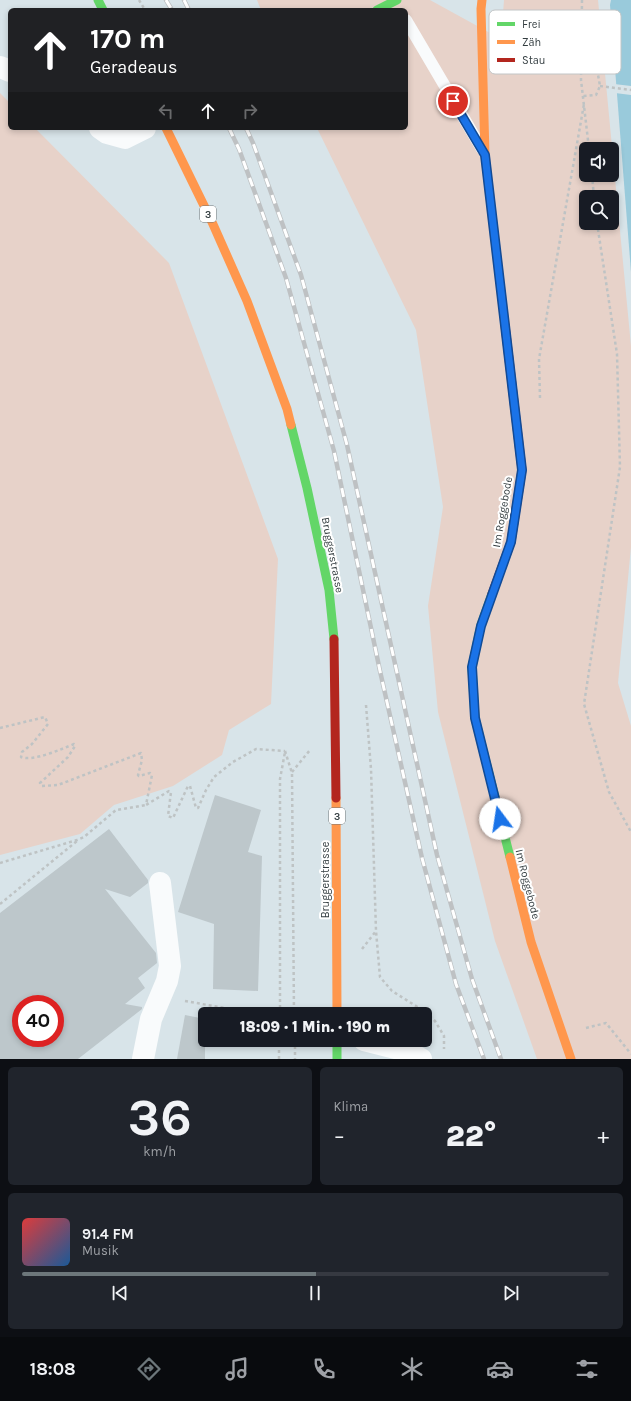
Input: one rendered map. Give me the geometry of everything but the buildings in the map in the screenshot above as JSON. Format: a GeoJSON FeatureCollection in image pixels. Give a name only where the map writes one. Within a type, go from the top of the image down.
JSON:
{"type":"FeatureCollection","features":[{"type":"Feature","properties":{"kind":"street"},"geometry":{"type":"LineString","coordinates":[[381,8],[396,0]]}},
{"type":"Feature","properties":{"kind":"street","name":"Im Roggebode"},"geometry":{"type":"LineString","coordinates":[[482,0],[480,9],[485,155],[522,470],[511,542],[481,626],[472,667],[475,718],[531,942],[571,1059]]}},
{"type":"Feature","properties":{"kind":"street"},"geometry":{"type":"LineString","coordinates":[[102,130],[107,134],[125,138],[141,130]]}},
{"type":"Feature","properties":{"kind":"street","name":"Bruggerstrasse"},"geometry":{"type":"LineString","coordinates":[[167,130],[212,222],[247,301],[287,409],[307,488],[329,590],[334,640],[336,718],[337,1007]]}},
{"type":"Feature","properties":{"kind":"street"},"geometry":{"type":"LineString","coordinates":[[143,1059],[151,1019],[167,981],[170,966],[160,883]]}},
{"type":"Feature","properties":{"kind":"street"},"geometry":{"type":"LineString","coordinates":[[337,1047],[337,1059]]}},
{"type":"Feature","properties":{"kind":"street"},"geometry":{"type":"LineString","coordinates":[[394,1047],[407,1050],[421,1059]]}},
{"type":"Feature","properties":{"kind":"lane"},"geometry":{"type":"LineString","coordinates":[[408,24],[485,155]]}},
{"type":"Feature","properties":{"kind":"path"},"geometry":{"type":"LineString","coordinates":[[582,74],[588,142]]}},
{"type":"Feature","properties":{"kind":"path"},"geometry":{"type":"LineString","coordinates":[[583,96],[596,95],[600,86],[598,74]]}},
{"type":"Feature","properties":{"kind":"path"},"geometry":{"type":"LineString","coordinates":[[600,86],[631,90]]}},
{"type":"Feature","properties":{"kind":"path"},"geometry":{"type":"LineString","coordinates":[[540,398],[539,359],[584,104]]}},
{"type":"Feature","properties":{"kind":"path"},"geometry":{"type":"LineString","coordinates":[[598,230],[618,354],[620,467],[584,704],[609,792],[631,832]]}},
{"type":"Feature","properties":{"kind":"path"},"geometry":{"type":"LineString","coordinates":[[366,705],[371,769],[376,931],[380,977],[392,991],[424,1011],[435,1021],[444,1036],[444,1051]]}},
{"type":"Feature","properties":{"kind":"path"},"geometry":{"type":"LineString","coordinates":[[0,728],[45,717],[48,724],[32,744],[22,752],[21,757],[23,758],[32,758],[74,744],[75,746],[68,757],[40,783],[42,786],[58,786],[141,753],[142,760],[138,775],[150,773],[152,775],[146,805]]}},
{"type":"Feature","properties":{"kind":"path"},"geometry":{"type":"LineString","coordinates":[[0,904],[116,810],[146,805],[169,791],[171,792],[168,816],[173,818],[188,786],[190,786],[196,808],[198,808],[214,777],[238,758],[256,749],[285,751]]}},
{"type":"Feature","properties":{"kind":"path"},"geometry":{"type":"LineString","coordinates":[[285,751],[292,773],[294,1007]]}},
{"type":"Feature","properties":{"kind":"path"},"geometry":{"type":"LineString","coordinates":[[280,1007],[280,779],[285,751]]}},
{"type":"Feature","properties":{"kind":"path"},"geometry":{"type":"LineString","coordinates":[[0,863],[80,839]]}},
{"type":"Feature","properties":{"kind":"path"},"geometry":{"type":"LineString","coordinates":[[160,997],[218,1007]]}},
{"type":"Feature","properties":{"kind":"path"},"geometry":{"type":"LineString","coordinates":[[606,1023],[631,1054]]}},
{"type":"Feature","properties":{"kind":"path"},"geometry":{"type":"LineString","coordinates":[[279,1047],[279,1059]]}},
{"type":"Feature","properties":{"kind":"path"},"geometry":{"type":"LineString","coordinates":[[294,1047],[295,1059]]}},
{"type":"Feature","properties":{"kind":"shaded area"},"geometry":{"type":"Polygon","coordinates":[[[257,0],[430,0],[489,32],[489,74],[605,74],[612,142],[579,142],[579,182],[615,182],[616,190],[579,190],[579,230],[619,230],[619,220],[631,346],[631,547],[618,683],[631,726],[631,1059],[537,1059],[495,941],[438,712],[428,606],[443,507],[416,330],[318,130],[408,130],[408,8],[260,8],[257,0]]]}},
{"type":"Feature","properties":{"kind":"shaded area"},"geometry":{"type":"Polygon","coordinates":[[[504,0],[598,0],[599,10],[503,10],[504,0]]]}},
{"type":"Feature","properties":{"kind":"shaded area"},"geometry":{"type":"Polygon","coordinates":[[[0,93],[8,101],[8,130],[37,130],[169,263],[278,559],[271,704],[229,730],[222,755],[173,786],[114,805],[80,834],[0,855],[0,93]]]}},
{"type":"Feature","properties":{"kind":"water"},"geometry":{"type":"Polygon","coordinates":[[[611,0],[631,0],[631,272],[615,74],[621,74],[621,10],[610,10],[611,0]]]}},
{"type":"Feature","properties":{"kind":"pier"},"geometry":{"type":"Polygon","coordinates":[[[614,84],[631,86],[631,95],[615,93],[614,84]]]}},
{"type":"Feature","properties":{"kind":"railway"},"geometry":{"type":"LineString","coordinates":[[166,0],[171,8]]}},
{"type":"Feature","properties":{"kind":"railway"},"geometry":{"type":"LineString","coordinates":[[184,0],[188,8]]}},
{"type":"Feature","properties":{"kind":"railway"},"geometry":{"type":"LineString","coordinates":[[230,130],[239,149],[286,278],[334,451],[380,671],[422,858],[456,984],[484,1059]]}},
{"type":"Feature","properties":{"kind":"railway"},"geometry":{"type":"LineString","coordinates":[[247,130],[301,275],[347,445],[437,855],[472,979],[501,1059]]}},
{"type":"Feature","properties":{"kind":"traffic: fast"},"geometry":{"type":"LineString","coordinates":[[98,0],[102,8]]}},
{"type":"Feature","properties":{"kind":"traffic: fast"},"geometry":{"type":"LineString","coordinates":[[381,8],[397,0]]}},
{"type":"Feature","properties":{"kind":"traffic: fast"},"geometry":{"type":"LineString","coordinates":[[291,425],[307,488],[329,590],[334,639]]}},
{"type":"Feature","properties":{"kind":"traffic: fast"},"geometry":{"type":"LineString","coordinates":[[492,594],[481,625],[472,667],[475,718],[510,857]]}},
{"type":"Feature","properties":{"kind":"traffic: fast"},"geometry":{"type":"LineString","coordinates":[[337,1047],[337,1059]]}},
{"type":"Feature","properties":{"kind":"traffic: slow"},"geometry":{"type":"LineString","coordinates":[[482,0],[485,155],[505,325]]}},
{"type":"Feature","properties":{"kind":"traffic: slow"},"geometry":{"type":"LineString","coordinates":[[167,130],[212,222],[247,301],[287,409],[291,425]]}},
{"type":"Feature","properties":{"kind":"traffic: slow"},"geometry":{"type":"LineString","coordinates":[[336,798],[337,1007]]}},
{"type":"Feature","properties":{"kind":"traffic: slow"},"geometry":{"type":"LineString","coordinates":[[510,857],[531,942],[571,1059]]}},
{"type":"Feature","properties":{"kind":"traffic: jam"},"geometry":{"type":"LineString","coordinates":[[492,594],[511,542],[522,470],[505,325]]}},
{"type":"Feature","properties":{"kind":"traffic: jam"},"geometry":{"type":"LineString","coordinates":[[334,639],[336,798]]}},
{"type":"Feature","properties":{"kind":"route"},"geometry":{"type":"LineString","coordinates":[[453,101],[485,155],[522,470],[511,542],[481,626],[472,667],[475,718],[500,819]]}}]}
